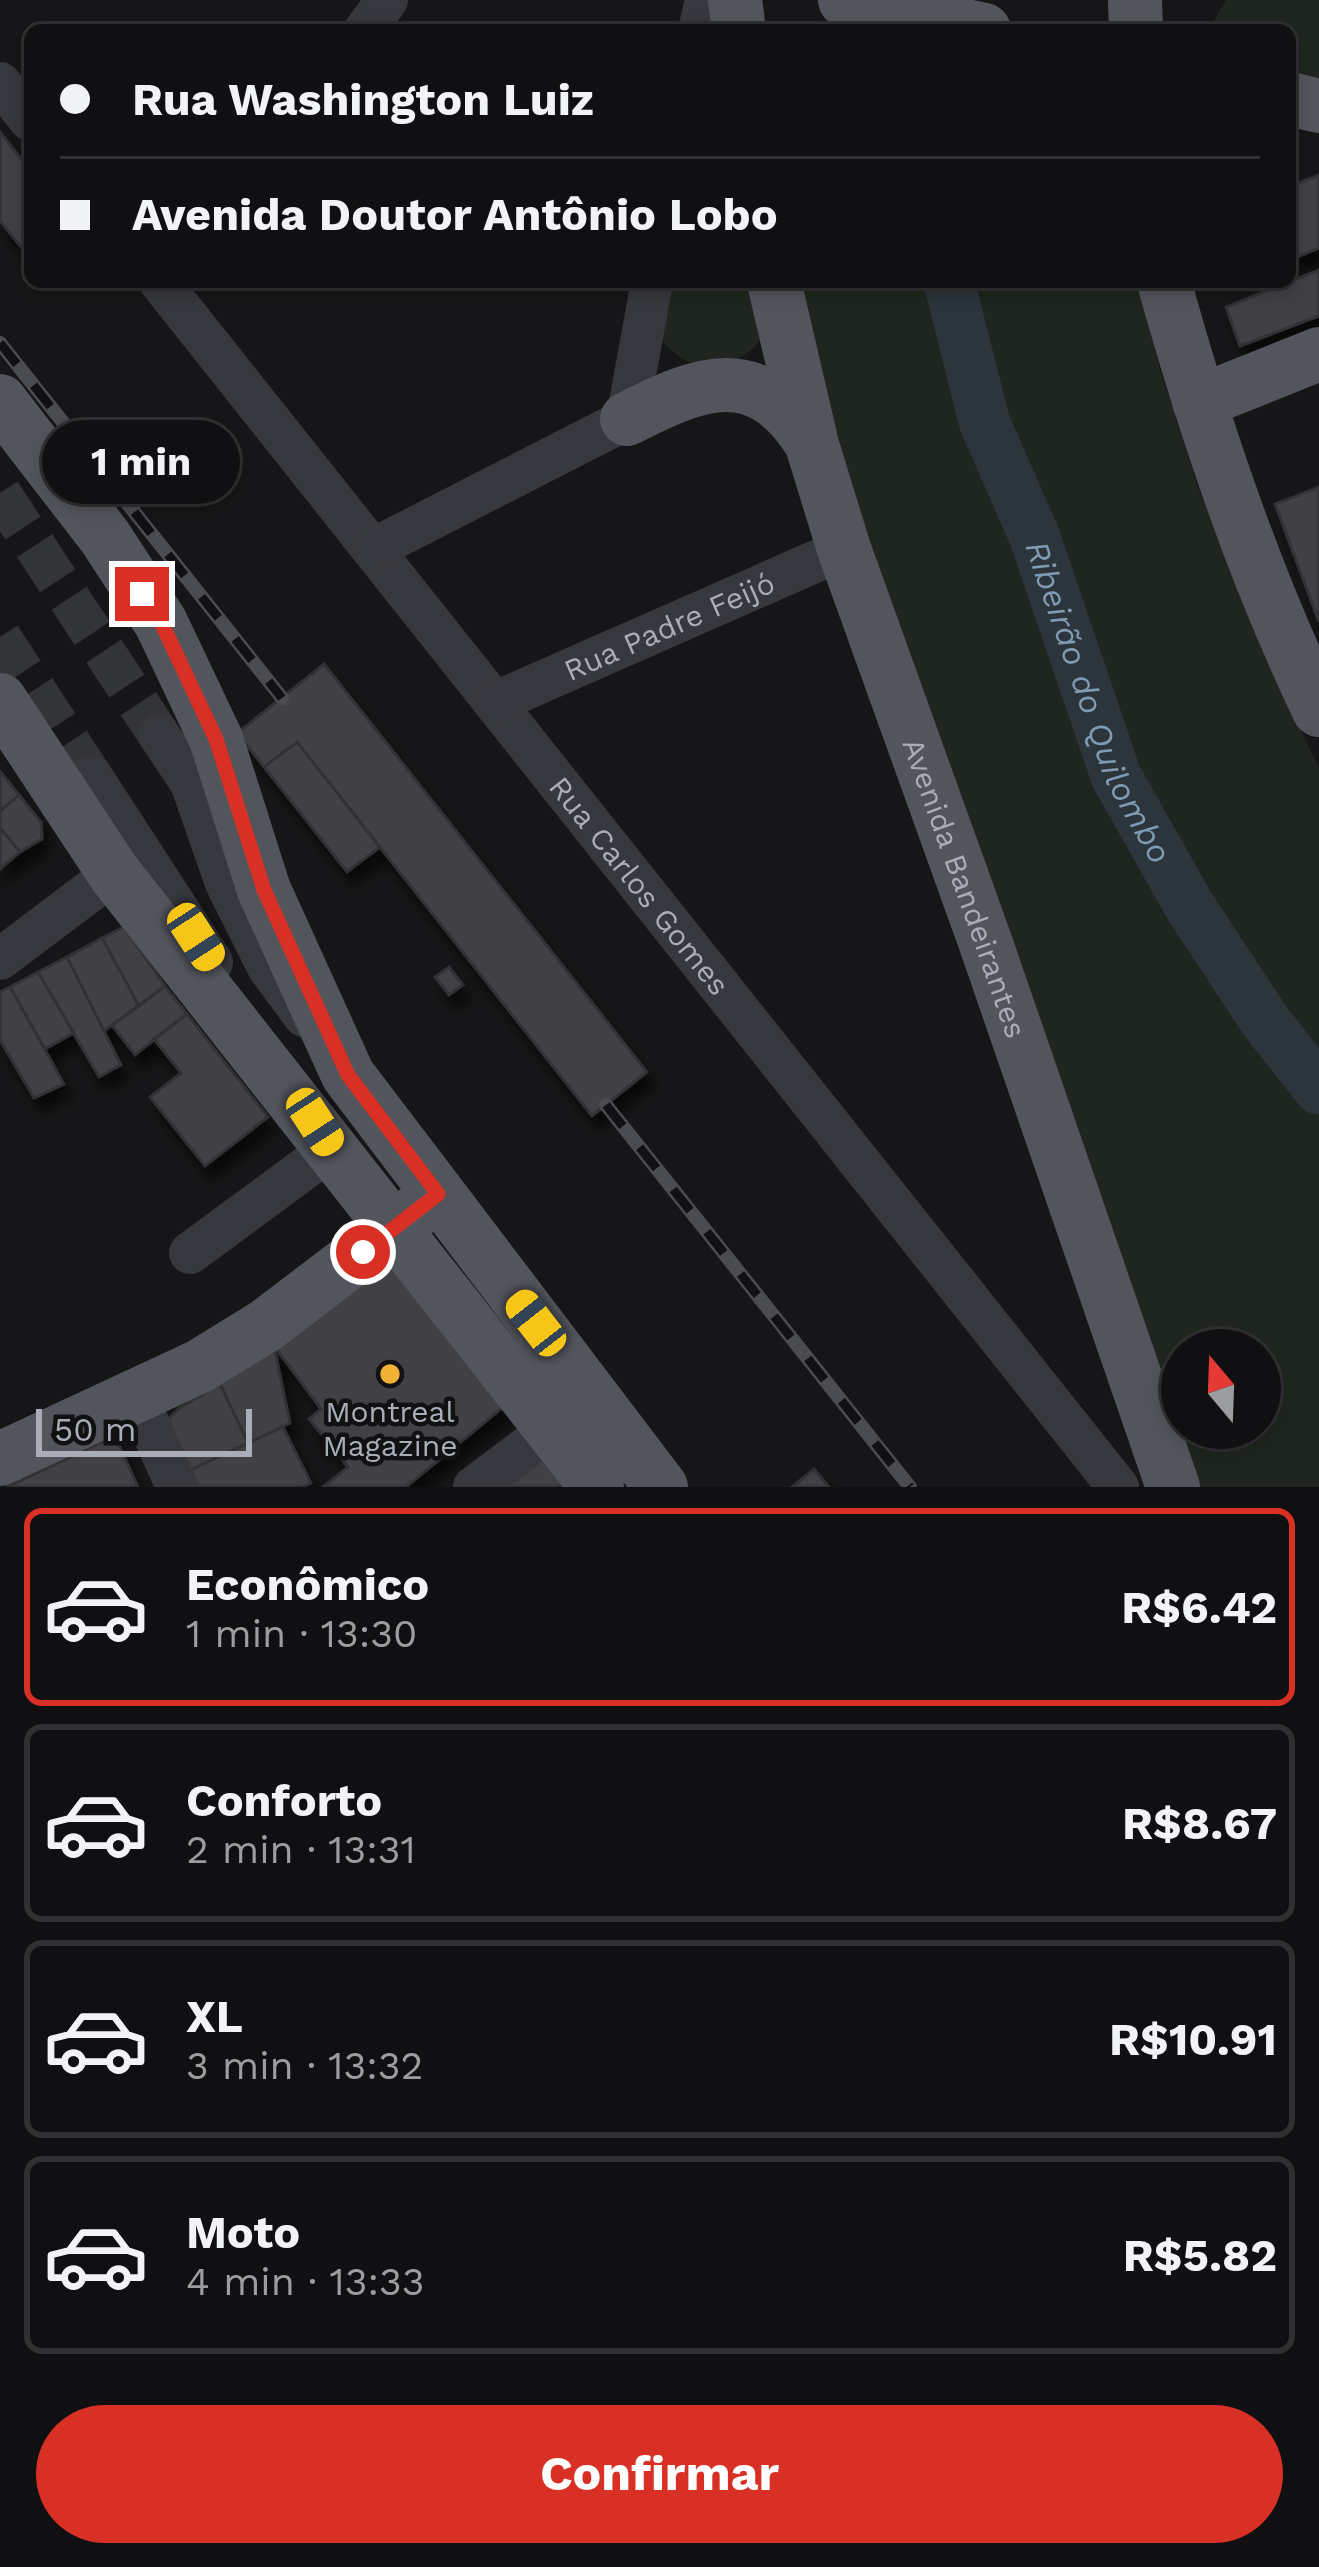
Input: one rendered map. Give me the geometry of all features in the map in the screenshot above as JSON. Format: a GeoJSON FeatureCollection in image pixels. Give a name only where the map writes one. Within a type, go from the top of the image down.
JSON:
{"type":"FeatureCollection","features":[{"type":"Feature","properties":{"kind":"main road"},"geometry":{"type":"LineString","coordinates":[[857,3],[956,24]]}},
{"type":"Feature","properties":{"kind":"main road","name":"Avenida Bandeirantes"},"geometry":{"type":"LineString","coordinates":[[776,288],[812,445],[844,549],[986,944],[1172,1487]]}},
{"type":"Feature","properties":{"kind":"main road"},"geometry":{"type":"LineString","coordinates":[[1166,288],[1238,522],[1319,710]]}},
{"type":"Feature","properties":{"kind":"main road"},"geometry":{"type":"LineString","coordinates":[[1199,402],[1319,353]]}},
{"type":"Feature","properties":{"kind":"main road"},"geometry":{"type":"LineString","coordinates":[[627,419],[680,392],[731,383],[753,388],[780,404],[812,445]]}},
{"type":"Feature","properties":{"kind":"main road"},"geometry":{"type":"LineString","coordinates":[[0,401],[105,537],[161,622],[216,739],[264,890],[348,1075],[661,1487]]}},
{"type":"Feature","properties":{"kind":"main road"},"geometry":{"type":"LineString","coordinates":[[0,700],[119,849],[335,1154],[597,1487]]}},
{"type":"Feature","properties":{"kind":"main road"},"geometry":{"type":"LineString","coordinates":[[0,1459],[200,1366],[265,1326],[438,1194]]}},
{"type":"Feature","properties":{"kind":"street"},"geometry":{"type":"LineString","coordinates":[[0,82],[24,112]]}},
{"type":"Feature","properties":{"kind":"street","name":"Rua Carlos Gomes"},"geometry":{"type":"LineString","coordinates":[[173,288],[373,549],[1118,1487]]}},
{"type":"Feature","properties":{"kind":"street"},"geometry":{"type":"LineString","coordinates":[[373,549],[627,419],[651,288]]}},
{"type":"Feature","properties":{"kind":"street","name":"Rua Padre Feijó"},"geometry":{"type":"LineString","coordinates":[[496,702],[844,549]]}},
{"type":"Feature","properties":{"kind":"street"},"geometry":{"type":"LineString","coordinates":[[159,735],[198,798],[226,883],[268,967],[348,1075]]}},
{"type":"Feature","properties":{"kind":"street"},"geometry":{"type":"LineString","coordinates":[[92,777],[119,849]]}},
{"type":"Feature","properties":{"kind":"street"},"geometry":{"type":"LineString","coordinates":[[0,958],[119,849],[172,839],[188,826],[198,798]]}},
{"type":"Feature","properties":{"kind":"street"},"geometry":{"type":"LineString","coordinates":[[190,1253],[335,1154]]}},
{"type":"Feature","properties":{"kind":"street"},"geometry":{"type":"LineString","coordinates":[[136,1397],[177,1487]]}},
{"type":"Feature","properties":{"kind":"street"},"geometry":{"type":"LineString","coordinates":[[474,1487],[550,1430]]}},
{"type":"Feature","properties":{"kind":"shaded area"},"geometry":{"type":"Polygon","coordinates":[[[1226,0],[1319,0],[1319,81],[1296,75],[1296,24],[1212,24],[1226,0]]]}},
{"type":"Feature","properties":{"kind":"shaded area"},"geometry":{"type":"Polygon","coordinates":[[[663,288],[760,288],[767,331],[741,358],[712,367],[697,365],[682,358],[656,332],[663,288]]]}},
{"type":"Feature","properties":{"kind":"shaded area"},"geometry":{"type":"Polygon","coordinates":[[[795,288],[1140,288],[1196,482],[1261,647],[1319,768],[1319,1487],[1196,1487],[1183,1449],[1281,1449],[1281,1329],[1161,1329],[1161,1387],[858,524],[795,288]]]}},
{"type":"Feature","properties":{"kind":"building"},"geometry":{"type":"Polygon","coordinates":[[[0,132],[24,162],[24,251],[0,221],[0,132]]]}},
{"type":"Feature","properties":{"kind":"building"},"geometry":{"type":"Polygon","coordinates":[[[1319,175],[1319,248],[1296,258],[1296,184],[1319,175]]]}},
{"type":"Feature","properties":{"kind":"building"},"geometry":{"type":"Polygon","coordinates":[[[1319,270],[1319,316],[1240,346],[1226,307],[1274,288],[1296,288],[1296,279],[1319,270]]]}},
{"type":"Feature","properties":{"kind":"building"},"geometry":{"type":"Polygon","coordinates":[[[1319,487],[1319,622],[1275,504],[1319,487]]]}},
{"type":"Feature","properties":{"kind":"building"},"geometry":{"type":"Polygon","coordinates":[[[324,664],[647,1072],[592,1116],[297,742],[264,767],[237,733],[324,664]]]}},
{"type":"Feature","properties":{"kind":"building"},"geometry":{"type":"Polygon","coordinates":[[[297,742],[380,847],[347,872],[264,767],[297,742]]]}},
{"type":"Feature","properties":{"kind":"building"},"geometry":{"type":"Polygon","coordinates":[[[0,771],[19,795],[0,811],[0,771]]]}},
{"type":"Feature","properties":{"kind":"building"},"geometry":{"type":"Polygon","coordinates":[[[19,795],[41,822],[42,839],[20,852],[0,828],[0,811],[19,795]]]}},
{"type":"Feature","properties":{"kind":"building"},"geometry":{"type":"Polygon","coordinates":[[[0,828],[20,852],[0,869],[0,828]]]}},
{"type":"Feature","properties":{"kind":"building"},"geometry":{"type":"Polygon","coordinates":[[[124,927],[165,986],[139,1006],[102,938],[124,927]]]}},
{"type":"Feature","properties":{"kind":"building"},"geometry":{"type":"Polygon","coordinates":[[[102,938],[139,1006],[104,1031],[67,957],[102,938]]]}},
{"type":"Feature","properties":{"kind":"building"},"geometry":{"type":"Polygon","coordinates":[[[67,957],[121,1065],[99,1077],[38,972],[67,957]]]}},
{"type":"Feature","properties":{"kind":"building"},"geometry":{"type":"Polygon","coordinates":[[[449,967],[463,985],[449,995],[435,977],[449,967]]]}},
{"type":"Feature","properties":{"kind":"building"},"geometry":{"type":"Polygon","coordinates":[[[38,972],[74,1033],[45,1049],[10,987],[38,972]]]}},
{"type":"Feature","properties":{"kind":"building"},"geometry":{"type":"Polygon","coordinates":[[[165,986],[187,1014],[135,1055],[112,1025],[165,986]]]}},
{"type":"Feature","properties":{"kind":"building"},"geometry":{"type":"Polygon","coordinates":[[[10,987],[64,1084],[34,1098],[0,1040],[0,992],[10,987]]]}},
{"type":"Feature","properties":{"kind":"building"},"geometry":{"type":"Polygon","coordinates":[[[187,1014],[268,1117],[205,1166],[150,1097],[181,1073],[154,1039],[187,1014]]]}},
{"type":"Feature","properties":{"kind":"building","name":"Montreal Magazine"},"geometry":{"type":"Polygon","coordinates":[[[390,1257],[508,1403],[406,1487],[323,1487],[348,1467],[309,1419],[321,1409],[274,1346],[390,1257]]]}},
{"type":"Feature","properties":{"kind":"building"},"geometry":{"type":"Polygon","coordinates":[[[274,1346],[290,1423],[248,1443],[220,1384],[274,1346]]]}},
{"type":"Feature","properties":{"kind":"building"},"geometry":{"type":"Polygon","coordinates":[[[220,1384],[248,1443],[190,1470],[167,1421],[220,1384]]]}},
{"type":"Feature","properties":{"kind":"building"},"geometry":{"type":"Polygon","coordinates":[[[283,1427],[311,1483],[302,1487],[197,1487],[190,1470],[283,1427]]]}},
{"type":"Feature","properties":{"kind":"building"},"geometry":{"type":"Polygon","coordinates":[[[115,1436],[138,1487],[7,1487],[115,1436]]]}},
{"type":"Feature","properties":{"kind":"building"},"geometry":{"type":"Polygon","coordinates":[[[536,1446],[565,1484],[483,1487],[536,1446]]]}},
{"type":"Feature","properties":{"kind":"building"},"geometry":{"type":"Polygon","coordinates":[[[814,1469],[829,1487],[792,1487],[814,1469]]]}},
{"type":"Feature","properties":{"kind":"waterway","name":"Ribeirão do Quilombo"},"geometry":{"type":"LineString","coordinates":[[951,288],[985,424],[1034,535],[1116,776],[1190,907],[1266,1022],[1319,1089]]}},
{"type":"Feature","properties":{"kind":"tunnel"},"geometry":{"type":"LineString","coordinates":[[0,493],[159,735]]}},
{"type":"Feature","properties":{"kind":"tunnel"},"geometry":{"type":"LineString","coordinates":[[0,637],[92,777]]}},
{"type":"Feature","properties":{"kind":"railway"},"geometry":{"type":"LineString","coordinates":[[0,343],[282,698]]}},
{"type":"Feature","properties":{"kind":"railway"},"geometry":{"type":"LineString","coordinates":[[606,1105],[910,1487]]}},
{"type":"Feature","properties":{"kind":"place","name":"Montreal Magazine"},"geometry":{"type":"Point","coordinates":[390,1374]}},
{"type":"Feature","properties":{"kind":"route"},"geometry":{"type":"LineString","coordinates":[[142,594],[161,622],[216,739],[264,890],[348,1075],[438,1194],[363,1252]]}}]}
